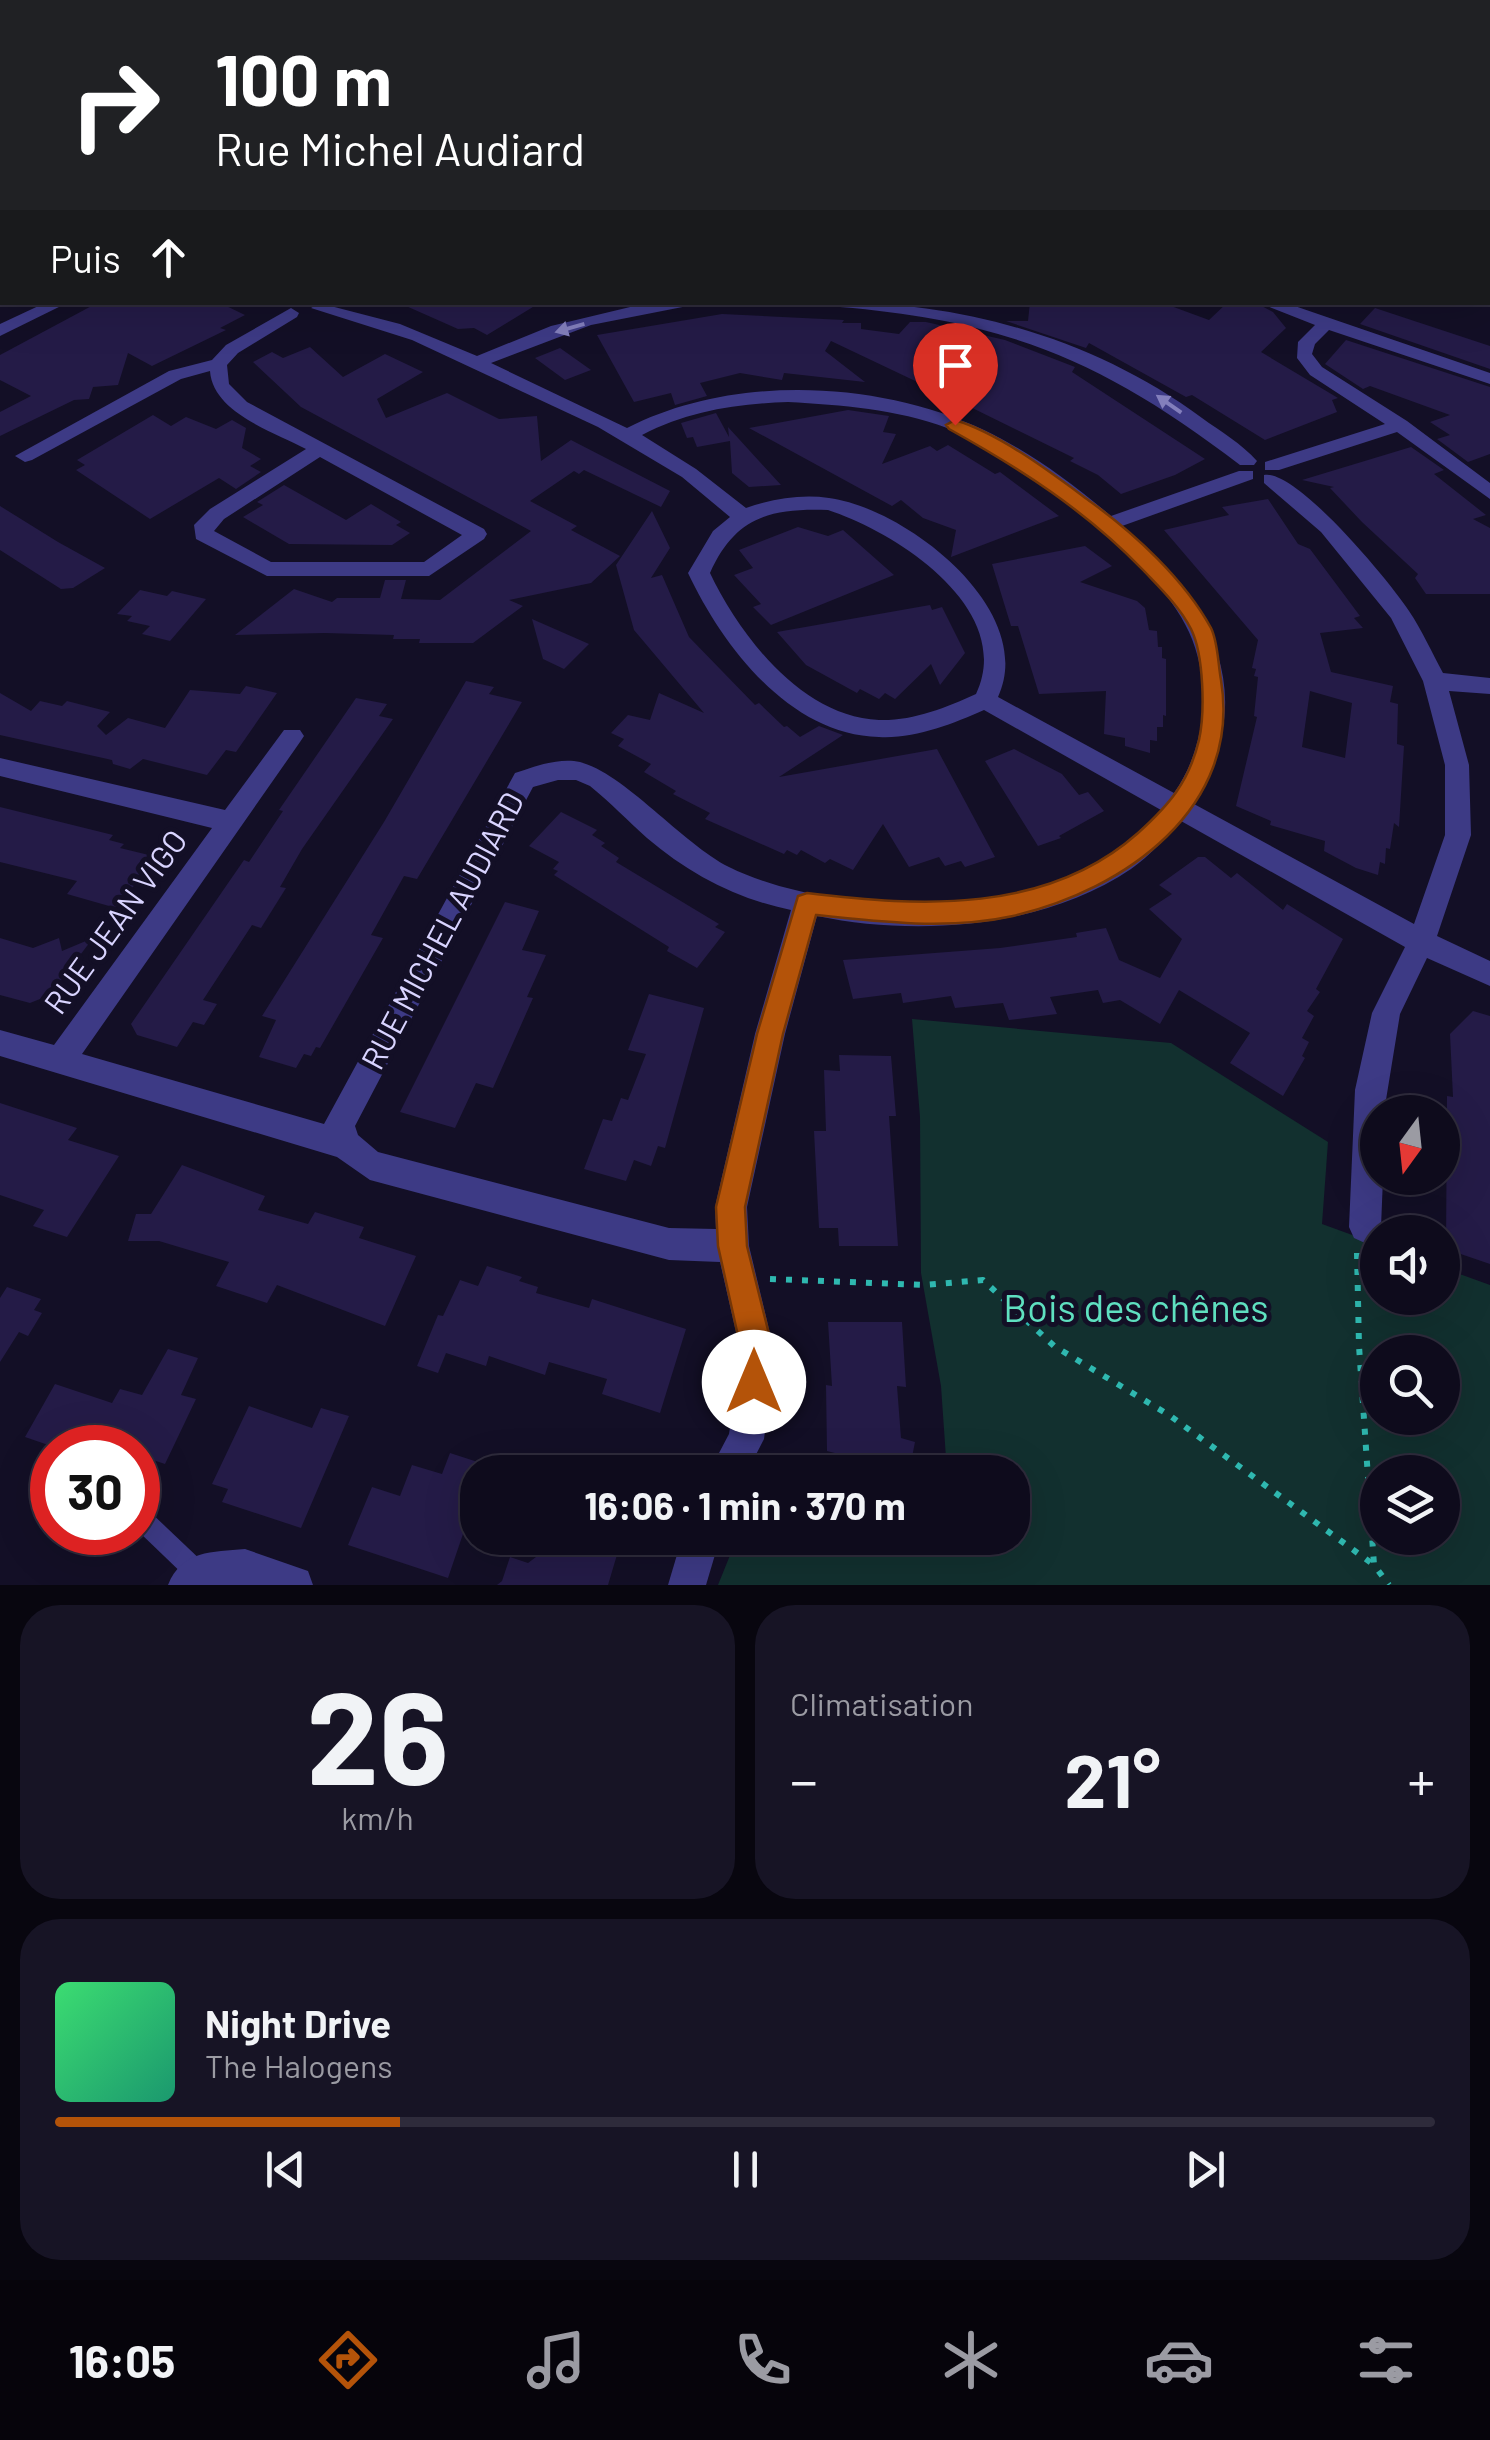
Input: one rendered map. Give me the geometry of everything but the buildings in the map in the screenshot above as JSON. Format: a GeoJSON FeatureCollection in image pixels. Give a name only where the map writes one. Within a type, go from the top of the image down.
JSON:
{"type":"FeatureCollection","features":[{"type":"Feature","properties":{"kind":"street"},"geometry":{"type":"LineString","coordinates":[[0,322],[34,305]]}},
{"type":"Feature","properties":{"kind":"street"},"geometry":{"type":"LineString","coordinates":[[0,331],[55,305]]}},
{"type":"Feature","properties":{"kind":"street"},"geometry":{"type":"LineString","coordinates":[[24,456],[175,375],[218,364],[232,349],[292,305],[302,315],[319,305],[400,327],[630,434],[704,480],[742,516]]}},
{"type":"Feature","properties":{"kind":"street"},"geometry":{"type":"LineString","coordinates":[[477,363],[615,308],[658,305]]}},
{"type":"Feature","properties":{"kind":"street"},"geometry":{"type":"LineString","coordinates":[[868,305],[923,311],[1041,343],[1160,397],[1259,470],[1328,528],[1400,614],[1435,681],[1457,765],[1458,835],[1421,942],[1386,1013],[1370,1090],[1367,1215]]}},
{"type":"Feature","properties":{"kind":"street"},"geometry":{"type":"LineString","coordinates":[[1274,305],[1490,379]]}},
{"type":"Feature","properties":{"kind":"street"},"geometry":{"type":"LineString","coordinates":[[1326,323],[1306,342],[1302,354],[1316,371],[1400,424],[1490,493]]}},
{"type":"Feature","properties":{"kind":"street"},"geometry":{"type":"LineString","coordinates":[[218,364],[220,385],[240,406],[320,449],[355,468],[478,534],[429,569],[267,569],[203,534],[204,525],[217,514],[320,449]]}},
{"type":"Feature","properties":{"kind":"street"},"geometry":{"type":"LineString","coordinates":[[630,434],[649,421],[676,412],[737,400],[770,397],[856,402],[955,425],[1038,471],[1109,524],[1178,594],[1203,632],[1216,713],[1206,755],[1181,808]]}},
{"type":"Feature","properties":{"kind":"street"},"geometry":{"type":"LineString","coordinates":[[1109,524],[1400,424]]}},
{"type":"Feature","properties":{"kind":"street"},"geometry":{"type":"LineString","coordinates":[[830,504],[879,520],[937,560],[973,601],[992,640],[996,673],[985,700],[941,719],[864,727],[828,713],[789,690],[740,644],[710,600],[699,573],[720,532],[742,516],[778,505],[830,504]]}},
{"type":"Feature","properties":{"kind":"street"},"geometry":{"type":"LineString","coordinates":[[1435,681],[1490,686]]}},
{"type":"Feature","properties":{"kind":"street"},"geometry":{"type":"LineString","coordinates":[[985,700],[1421,942],[1490,974]]}},
{"type":"Feature","properties":{"kind":"street","name":"RUE JEAN VIGO"},"geometry":{"type":"LineString","coordinates":[[59,1062],[292,736]]}},
{"type":"Feature","properties":{"kind":"street","name":"RUE JEAN VIGO"},"geometry":{"type":"LineString","coordinates":[[0,767],[231,822]]}},
{"type":"Feature","properties":{"kind":"street","name":"RUE MICHEL AUDIARD"},"geometry":{"type":"LineString","coordinates":[[346,1145],[339,1126],[524,780],[544,772],[571,770],[593,776],[684,855],[738,883],[807,903],[886,911],[952,912],[1011,906],[1072,887],[1120,862],[1181,808]]}},
{"type":"Feature","properties":{"kind":"street"},"geometry":{"type":"LineString","coordinates":[[737,1455],[746,1439],[758,1354],[732,1246],[731,1207],[770,1034],[807,903]]}},
{"type":"Feature","properties":{"kind":"street","name":"RUE JEAN VIGO"},"geometry":{"type":"LineString","coordinates":[[0,1043],[346,1145]]}},
{"type":"Feature","properties":{"kind":"street"},"geometry":{"type":"LineString","coordinates":[[346,1145],[370,1165],[669,1244],[732,1246]]}},
{"type":"Feature","properties":{"kind":"street"},"geometry":{"type":"LineString","coordinates":[[687,1585],[696,1555]]}},
{"type":"Feature","properties":{"kind":"street"},"geometry":{"type":"LineString","coordinates":[[193,1579],[244,1568],[294,1585]]}},
{"type":"Feature","properties":{"kind":"lane"},"geometry":{"type":"LineString","coordinates":[[160,1541],[193,1579]]}},
{"type":"Feature","properties":{"kind":"path"},"geometry":{"type":"LineString","coordinates":[[1360,1242],[1359,1346],[1374,1565]]}},
{"type":"Feature","properties":{"kind":"path"},"geometry":{"type":"LineString","coordinates":[[742,1277],[924,1285],[984,1280],[1054,1346],[1169,1415],[1374,1565],[1389,1585]]}},
{"type":"Feature","properties":{"kind":"green space","name":"Bois des chênes"},"geometry":{"type":"Polygon","coordinates":[[[912,1019],[1171,1043],[1328,1142],[1322,1224],[1360,1238],[1360,1315],[1460,1315],[1460,1274],[1490,1285],[1490,1585],[718,1585],[730,1555],[1030,1555],[1030,1455],[946,1455],[941,1386],[921,1273],[920,1117],[912,1019]]]}},
{"type":"Feature","properties":{"kind":"route"},"geometry":{"type":"LineString","coordinates":[[754,1382],[758,1354],[732,1246],[731,1207],[770,1034],[807,903],[870,911],[952,912],[1011,906],[1072,887],[1120,862],[1181,808],[1206,755],[1216,713],[1203,632],[1178,594],[1109,524],[1038,471],[955,425]]}}]}
